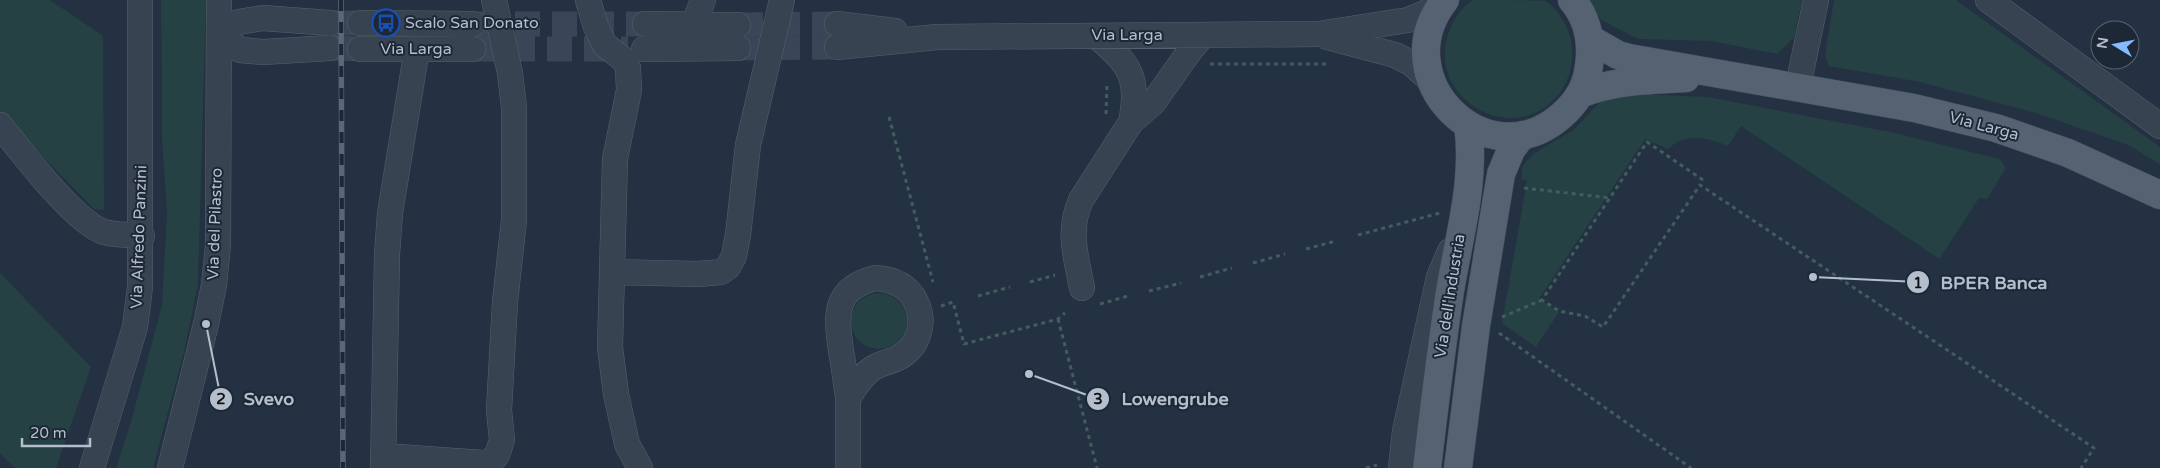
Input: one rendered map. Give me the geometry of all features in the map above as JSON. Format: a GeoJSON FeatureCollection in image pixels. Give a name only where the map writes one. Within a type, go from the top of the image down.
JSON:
{"type":"FeatureCollection","features":[{"type":"Feature","properties":{"kind":"main road"},"geometry":{"type":"LineString","coordinates":[[1442,4],[1431,24],[1426,42],[1426,61],[1430,80],[1439,98],[1452,113],[1468,125],[1494,134],[1522,134],[1540,130],[1556,121],[1569,109],[1580,94],[1588,76],[1591,58],[1590,39],[1585,22],[1572,0]]}},
{"type":"Feature","properties":{"kind":"main road","name":"Via Larga"},"geometry":{"type":"LineString","coordinates":[[1590,39],[1618,55],[1914,108],[1996,128],[2068,152],[2160,195]]}},
{"type":"Feature","properties":{"kind":"main road","name":"Via Larga"},"geometry":{"type":"LineString","coordinates":[[1580,94],[1599,86],[1616,83],[1731,75]]}},
{"type":"Feature","properties":{"kind":"main road","name":"Via dell'Industria"},"geometry":{"type":"LineString","coordinates":[[1427,468],[1443,339],[1452,218],[1471,170],[1471,146],[1468,125]]}},
{"type":"Feature","properties":{"kind":"main road","name":"Via dell'Industria"},"geometry":{"type":"LineString","coordinates":[[1458,468],[1478,307],[1501,174],[1510,150],[1522,134]]}},
{"type":"Feature","properties":{"kind":"street","name":"Via Alfredo Panzini"},"geometry":{"type":"LineString","coordinates":[[92,468],[135,327],[140,287],[142,236],[140,0]]}},
{"type":"Feature","properties":{"kind":"street"},"geometry":{"type":"LineString","coordinates":[[219,0],[220,36]]}},
{"type":"Feature","properties":{"kind":"street"},"geometry":{"type":"LineString","coordinates":[[417,49],[390,213],[387,255],[383,462],[491,462],[497,455],[502,440],[499,410],[505,302],[514,220],[514,108],[510,73],[494,0]]}},
{"type":"Feature","properties":{"kind":"street"},"geometry":{"type":"LineString","coordinates":[[694,24],[703,0]]}},
{"type":"Feature","properties":{"kind":"street"},"geometry":{"type":"LineString","coordinates":[[612,272],[698,274],[721,272],[728,267],[734,256],[738,235],[748,145],[782,0]]}},
{"type":"Feature","properties":{"kind":"street"},"geometry":{"type":"LineString","coordinates":[[1798,86],[1816,0]]}},
{"type":"Feature","properties":{"kind":"street"},"geometry":{"type":"LineString","coordinates":[[1988,0],[2160,126]]}},
{"type":"Feature","properties":{"kind":"street"},"geometry":{"type":"LineString","coordinates":[[592,3],[596,27],[605,44],[624,60],[628,68],[629,90],[615,159],[610,347],[616,394],[627,444],[640,468]]}},
{"type":"Feature","properties":{"kind":"street","name":"Via Larga"},"geometry":{"type":"LineString","coordinates":[[837,36],[1318,34],[1408,20],[1442,4]]}},
{"type":"Feature","properties":{"kind":"street"},"geometry":{"type":"LineString","coordinates":[[220,36],[238,22],[263,18],[330,23]]}},
{"type":"Feature","properties":{"kind":"street","name":"Via Larga"},"geometry":{"type":"LineString","coordinates":[[360,23],[473,24]]}},
{"type":"Feature","properties":{"kind":"street"},"geometry":{"type":"LineString","coordinates":[[644,49],[738,36],[694,24],[645,24]]}},
{"type":"Feature","properties":{"kind":"street","name":"Via Larga"},"geometry":{"type":"LineString","coordinates":[[1318,34],[1395,55],[1411,63],[1430,80]]}},
{"type":"Feature","properties":{"kind":"street"},"geometry":{"type":"LineString","coordinates":[[1089,296],[1072,236],[1075,214],[1081,200],[1131,122],[1153,103],[1203,35]]}},
{"type":"Feature","properties":{"kind":"street"},"geometry":{"type":"LineString","coordinates":[[220,36],[240,50],[263,52],[330,48]]}},
{"type":"Feature","properties":{"kind":"street","name":"Via del Pilastro"},"geometry":{"type":"LineString","coordinates":[[170,468],[214,285],[218,245],[220,36]]}},
{"type":"Feature","properties":{"kind":"street"},"geometry":{"type":"LineString","coordinates":[[1096,36],[1116,52],[1131,72],[1136,101],[1131,122]]}},
{"type":"Feature","properties":{"kind":"street","name":"Via Larga"},"geometry":{"type":"LineString","coordinates":[[360,49],[473,49]]}},
{"type":"Feature","properties":{"kind":"street"},"geometry":{"type":"LineString","coordinates":[[0,125],[32,166],[78,215],[103,232],[142,236]]}},
{"type":"Feature","properties":{"kind":"street"},"geometry":{"type":"LineString","coordinates":[[1401,468],[1405,431],[1452,218]]}},
{"type":"Feature","properties":{"kind":"street"},"geometry":{"type":"LineString","coordinates":[[848,398],[860,380],[871,370],[883,363],[897,359],[909,350],[918,338],[921,324],[920,309],[917,302],[914,296],[903,286],[890,279],[875,278],[861,282],[849,291],[840,303],[837,317],[848,398],[848,468]]}},
{"type":"Feature","properties":{"kind":"path"},"geometry":{"type":"LineString","coordinates":[[1201,64],[1334,64]]}},
{"type":"Feature","properties":{"kind":"path"},"geometry":{"type":"LineString","coordinates":[[889,117],[934,287]]}},
{"type":"Feature","properties":{"kind":"path"},"geometry":{"type":"LineString","coordinates":[[1494,320],[1542,300],[1647,142],[1703,180]]}},
{"type":"Feature","properties":{"kind":"path"},"geometry":{"type":"LineString","coordinates":[[1542,300],[1559,311],[1585,316],[1603,327],[1700,185],[2094,448],[2080,468]]}},
{"type":"Feature","properties":{"kind":"path"},"geometry":{"type":"LineString","coordinates":[[1517,189],[1610,198]]}},
{"type":"Feature","properties":{"kind":"path"},"geometry":{"type":"LineString","coordinates":[[1358,235],[1452,218]]}},
{"type":"Feature","properties":{"kind":"path"},"geometry":{"type":"LineString","coordinates":[[1306,249],[1336,241]]}},
{"type":"Feature","properties":{"kind":"path"},"geometry":{"type":"LineString","coordinates":[[1253,263],[1285,254]]}},
{"type":"Feature","properties":{"kind":"path"},"geometry":{"type":"LineString","coordinates":[[1200,277],[1232,268]]}},
{"type":"Feature","properties":{"kind":"path"},"geometry":{"type":"LineString","coordinates":[[1030,282],[1056,275]]}},
{"type":"Feature","properties":{"kind":"path"},"geometry":{"type":"LineString","coordinates":[[1149,291],[1181,282]]}},
{"type":"Feature","properties":{"kind":"path"},"geometry":{"type":"LineString","coordinates":[[978,296],[1010,287]]}},
{"type":"Feature","properties":{"kind":"path"},"geometry":{"type":"LineString","coordinates":[[1089,296],[1128,296]]}},
{"type":"Feature","properties":{"kind":"path"},"geometry":{"type":"LineString","coordinates":[[939,306],[953,302],[964,344],[1058,319],[1066,313]]}},
{"type":"Feature","properties":{"kind":"path"},"geometry":{"type":"LineString","coordinates":[[1058,319],[1098,468]]}},
{"type":"Feature","properties":{"kind":"path"},"geometry":{"type":"LineString","coordinates":[[1493,330],[1691,468]]}},
{"type":"Feature","properties":{"kind":"green space"},"geometry":{"type":"Polygon","coordinates":[[[0,0],[50,0],[103,36],[104,210],[94,209],[0,113],[0,0]]]}},
{"type":"Feature","properties":{"kind":"green space"},"geometry":{"type":"Polygon","coordinates":[[[161,0],[206,0],[198,285],[184,352],[153,468],[116,468],[131,422],[162,305],[167,214],[162,138],[161,0]]]}},
{"type":"Feature","properties":{"kind":"green space"},"geometry":{"type":"Polygon","coordinates":[[[1473,0],[1545,1],[1555,9],[1565,23],[1572,44],[1569,76],[1558,95],[1539,111],[1518,118],[1496,116],[1476,108],[1460,94],[1449,75],[1445,53],[1450,29],[1454,21],[1459,13],[1473,0]]]}},
{"type":"Feature","properties":{"kind":"green space"},"geometry":{"type":"Polygon","coordinates":[[[1590,0],[1802,0],[1794,38],[1777,54],[1711,41],[1638,39],[1601,20],[1590,0]]]}},
{"type":"Feature","properties":{"kind":"green space"},"geometry":{"type":"Polygon","coordinates":[[[1834,0],[1956,0],[2160,147],[2160,164],[2128,145],[2036,113],[1920,82],[1829,66],[1825,55],[1834,0]]]}},
{"type":"Feature","properties":{"kind":"green space"},"geometry":{"type":"Polygon","coordinates":[[[1639,94],[1708,97],[1890,132],[2000,159],[2006,168],[1987,199],[1979,198],[1940,258],[1938,258],[1741,126],[1728,146],[1712,140],[1689,138],[1668,149],[1645,139],[1539,299],[1559,312],[1536,347],[1502,323],[1527,181],[1521,179],[1523,165],[1533,154],[1573,130],[1600,102],[1607,98],[1639,94]]]}},
{"type":"Feature","properties":{"kind":"green space"},"geometry":{"type":"Polygon","coordinates":[[[0,273],[91,367],[56,468],[15,468],[0,453],[0,273]]]}},
{"type":"Feature","properties":{"kind":"green space"},"geometry":{"type":"Polygon","coordinates":[[[873,293],[885,293],[895,297],[903,305],[907,321],[903,337],[895,345],[885,349],[873,349],[863,345],[855,337],[851,327],[851,315],[855,305],[863,297],[873,293]]]}},
{"type":"Feature","properties":{"kind":"tunnel"},"geometry":{"type":"LineString","coordinates":[[330,23],[360,23]]}},
{"type":"Feature","properties":{"kind":"tunnel"},"geometry":{"type":"LineString","coordinates":[[478,24],[645,24]]}},
{"type":"Feature","properties":{"kind":"tunnel"},"geometry":{"type":"LineString","coordinates":[[738,25],[837,24]]}},
{"type":"Feature","properties":{"kind":"tunnel"},"geometry":{"type":"LineString","coordinates":[[738,48],[837,47]]}},
{"type":"Feature","properties":{"kind":"tunnel"},"geometry":{"type":"LineString","coordinates":[[330,48],[360,49]]}},
{"type":"Feature","properties":{"kind":"tunnel"},"geometry":{"type":"LineString","coordinates":[[473,49],[628,49]]}},
{"type":"Feature","properties":{"kind":"railway"},"geometry":{"type":"LineString","coordinates":[[341,0],[343,468]]}},
{"type":"Feature","properties":{"kind":"place","name":"Scalo San Donato"},"geometry":{"type":"Point","coordinates":[386,23]}},
{"type":"Feature","properties":{"kind":"place","name":"BPER Banca"},"geometry":{"type":"Point","coordinates":[1813,277]}},
{"type":"Feature","properties":{"kind":"place","name":"Svevo"},"geometry":{"type":"Point","coordinates":[206,324]}},
{"type":"Feature","properties":{"kind":"place","name":"Lowengrube"},"geometry":{"type":"Point","coordinates":[1029,374]}}]}
